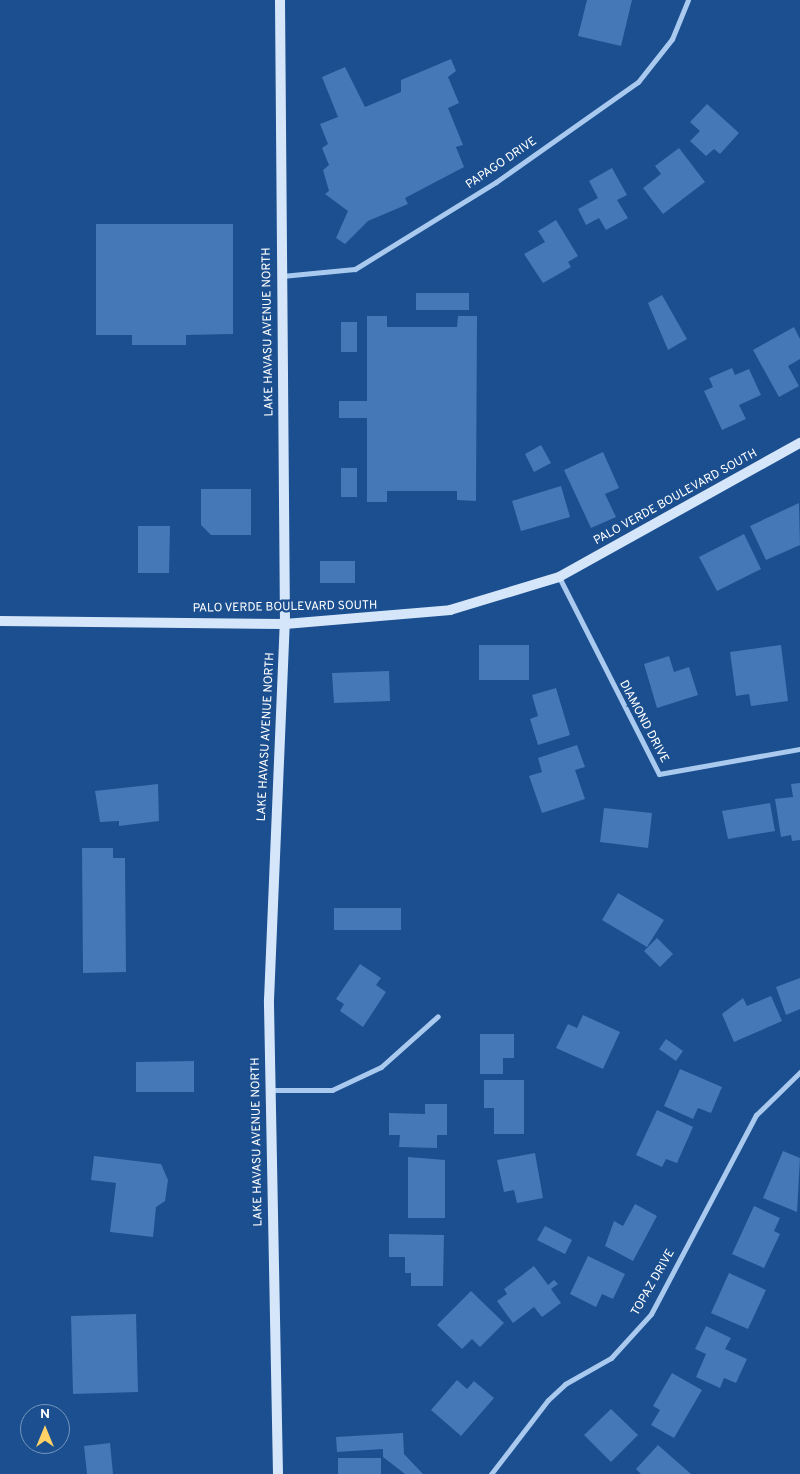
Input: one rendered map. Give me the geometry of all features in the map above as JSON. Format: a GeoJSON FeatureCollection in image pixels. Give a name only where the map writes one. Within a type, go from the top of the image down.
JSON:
{"type":"FeatureCollection","features":[{"type":"Feature","properties":{"kind":"main road","name":"LAKE HAVASU AVENUE NORTH"},"geometry":{"type":"LineString","coordinates":[[278,1474],[269,1090],[271,937],[285,624],[280,0]]}},
{"type":"Feature","properties":{"kind":"main road","name":"PALO VERDE BOULEVARD SOUTH"},"geometry":{"type":"LineString","coordinates":[[0,621],[285,624],[450,610],[559,577],[800,443]]}},
{"type":"Feature","properties":{"kind":"street","name":"PAPAGO DRIVE"},"geometry":{"type":"LineString","coordinates":[[281,276],[355,269],[496,182],[638,82],[672,39],[688,0]]}},
{"type":"Feature","properties":{"kind":"street","name":"DIAMOND DRIVE"},"geometry":{"type":"LineString","coordinates":[[559,577],[659,774],[800,749]]}},
{"type":"Feature","properties":{"kind":"street"},"geometry":{"type":"LineString","coordinates":[[269,1090],[332,1090],[381,1066],[438,1016]]}},
{"type":"Feature","properties":{"kind":"street","name":"TOPAZ DRIVE"},"geometry":{"type":"LineString","coordinates":[[491,1474],[548,1400],[565,1384],[611,1358],[651,1314],[756,1115],[800,1072]]}},
{"type":"Feature","properties":{"kind":"building"},"geometry":{"type":"Polygon","coordinates":[[[587,0],[632,0],[621,46],[578,36],[587,0]]]}},
{"type":"Feature","properties":{"kind":"building"},"geometry":{"type":"Polygon","coordinates":[[[451,59],[456,71],[448,77],[459,103],[448,108],[463,145],[456,147],[464,167],[405,198],[408,204],[368,221],[345,244],[336,238],[348,211],[325,194],[329,191],[323,170],[329,165],[322,148],[328,144],[320,124],[338,117],[322,77],[345,67],[365,107],[401,92],[401,80],[451,59]]]}},
{"type":"Feature","properties":{"kind":"building"},"geometry":{"type":"Polygon","coordinates":[[[707,104],[739,133],[720,154],[714,149],[706,156],[690,141],[700,131],[690,122],[707,104]]]}},
{"type":"Feature","properties":{"kind":"building"},"geometry":{"type":"Polygon","coordinates":[[[679,148],[705,182],[663,214],[643,188],[661,174],[655,166],[679,148]]]}},
{"type":"Feature","properties":{"kind":"building"},"geometry":{"type":"Polygon","coordinates":[[[612,168],[627,195],[617,200],[628,218],[606,230],[599,218],[586,225],[578,209],[598,198],[589,181],[612,168]]]}},
{"type":"Feature","properties":{"kind":"building"},"geometry":{"type":"Polygon","coordinates":[[[556,220],[578,256],[568,262],[571,267],[543,283],[524,254],[545,242],[538,231],[556,220]]]}},
{"type":"Feature","properties":{"kind":"building"},"geometry":{"type":"Polygon","coordinates":[[[96,224],[233,224],[233,334],[186,335],[186,345],[132,345],[132,335],[96,335],[96,224]]]}},
{"type":"Feature","properties":{"kind":"building"},"geometry":{"type":"Polygon","coordinates":[[[416,293],[469,293],[469,310],[416,310],[416,293]]]}},
{"type":"Feature","properties":{"kind":"building"},"geometry":{"type":"Polygon","coordinates":[[[662,295],[687,339],[668,350],[648,303],[662,295]]]}},
{"type":"Feature","properties":{"kind":"building"},"geometry":{"type":"Polygon","coordinates":[[[367,316],[387,316],[387,327],[457,327],[458,316],[477,316],[476,501],[457,500],[457,491],[387,491],[387,502],[367,502],[367,418],[339,418],[339,401],[367,401],[367,316]]]}},
{"type":"Feature","properties":{"kind":"building"},"geometry":{"type":"Polygon","coordinates":[[[341,322],[357,322],[357,352],[341,352],[341,322]]]}},
{"type":"Feature","properties":{"kind":"building"},"geometry":{"type":"Polygon","coordinates":[[[794,327],[800,339],[800,359],[788,366],[799,386],[779,397],[753,350],[794,327]]]}},
{"type":"Feature","properties":{"kind":"building"},"geometry":{"type":"Polygon","coordinates":[[[732,368],[735,375],[749,369],[761,395],[739,405],[746,419],[722,430],[704,391],[713,387],[709,378],[732,368]]]}},
{"type":"Feature","properties":{"kind":"building"},"geometry":{"type":"Polygon","coordinates":[[[541,445],[551,463],[534,472],[525,454],[541,445]]]}},
{"type":"Feature","properties":{"kind":"building"},"geometry":{"type":"Polygon","coordinates":[[[603,452],[619,488],[605,494],[616,517],[591,528],[564,470],[603,452]]]}},
{"type":"Feature","properties":{"kind":"building"},"geometry":{"type":"Polygon","coordinates":[[[341,468],[357,468],[357,497],[341,497],[341,468]]]}},
{"type":"Feature","properties":{"kind":"building"},"geometry":{"type":"Polygon","coordinates":[[[561,486],[570,517],[521,531],[512,501],[561,486]]]}},
{"type":"Feature","properties":{"kind":"building"},"geometry":{"type":"Polygon","coordinates":[[[201,489],[251,489],[251,535],[211,535],[201,525],[201,489]]]}},
{"type":"Feature","properties":{"kind":"building"},"geometry":{"type":"Polygon","coordinates":[[[799,503],[800,545],[766,560],[750,526],[799,503]]]}},
{"type":"Feature","properties":{"kind":"building"},"geometry":{"type":"Polygon","coordinates":[[[138,526],[170,526],[169,573],[138,573],[138,526]]]}},
{"type":"Feature","properties":{"kind":"building"},"geometry":{"type":"Polygon","coordinates":[[[744,534],[761,569],[717,591],[699,557],[744,534]]]}},
{"type":"Feature","properties":{"kind":"building"},"geometry":{"type":"Polygon","coordinates":[[[320,561],[355,561],[355,583],[320,583],[320,561]]]}},
{"type":"Feature","properties":{"kind":"building"},"geometry":{"type":"Polygon","coordinates":[[[479,645],[529,645],[529,680],[479,680],[479,645]]]}},
{"type":"Feature","properties":{"kind":"building"},"geometry":{"type":"Polygon","coordinates":[[[781,645],[788,701],[751,706],[749,694],[736,696],[730,652],[781,645]]]}},
{"type":"Feature","properties":{"kind":"building"},"geometry":{"type":"Polygon","coordinates":[[[669,656],[674,672],[689,667],[698,695],[657,708],[644,664],[669,656]]]}},
{"type":"Feature","properties":{"kind":"building"},"geometry":{"type":"Polygon","coordinates":[[[389,671],[390,701],[334,703],[332,673],[389,671]]]}},
{"type":"Feature","properties":{"kind":"building"},"geometry":{"type":"Polygon","coordinates":[[[556,688],[570,735],[538,745],[530,719],[538,716],[532,695],[556,688]]]}},
{"type":"Feature","properties":{"kind":"building"},"geometry":{"type":"Polygon","coordinates":[[[577,745],[585,767],[575,770],[585,799],[542,813],[529,776],[542,772],[538,758],[577,745]]]}},
{"type":"Feature","properties":{"kind":"building"},"geometry":{"type":"Polygon","coordinates":[[[800,783],[800,840],[792,841],[791,835],[781,837],[775,799],[793,797],[791,784],[800,783]]]}},
{"type":"Feature","properties":{"kind":"building"},"geometry":{"type":"Polygon","coordinates":[[[158,784],[159,821],[119,826],[119,821],[100,822],[95,791],[158,784]]]}},
{"type":"Feature","properties":{"kind":"building"},"geometry":{"type":"Polygon","coordinates":[[[770,803],[775,831],[728,839],[722,811],[770,803]]]}},
{"type":"Feature","properties":{"kind":"building"},"geometry":{"type":"Polygon","coordinates":[[[604,808],[652,813],[648,848],[600,842],[604,808]]]}},
{"type":"Feature","properties":{"kind":"building"},"geometry":{"type":"Polygon","coordinates":[[[82,848],[113,848],[113,858],[125,858],[126,972],[83,973],[82,848]]]}},
{"type":"Feature","properties":{"kind":"building"},"geometry":{"type":"Polygon","coordinates":[[[618,893],[664,920],[647,947],[602,920],[618,893]]]}},
{"type":"Feature","properties":{"kind":"building"},"geometry":{"type":"Polygon","coordinates":[[[334,908],[401,908],[401,930],[334,930],[334,908]]]}},
{"type":"Feature","properties":{"kind":"building"},"geometry":{"type":"Polygon","coordinates":[[[657,938],[673,954],[660,967],[644,951],[657,938]]]}},
{"type":"Feature","properties":{"kind":"building"},"geometry":{"type":"Polygon","coordinates":[[[360,964],[381,978],[376,985],[386,992],[363,1027],[340,1011],[344,1004],[336,999],[360,964]]]}},
{"type":"Feature","properties":{"kind":"building"},"geometry":{"type":"Polygon","coordinates":[[[800,978],[800,1009],[786,1015],[776,987],[800,978]]]}},
{"type":"Feature","properties":{"kind":"building"},"geometry":{"type":"Polygon","coordinates":[[[771,996],[782,1021],[734,1042],[722,1014],[743,998],[747,1006],[771,996]]]}},
{"type":"Feature","properties":{"kind":"building"},"geometry":{"type":"Polygon","coordinates":[[[583,1015],[620,1032],[603,1069],[556,1048],[568,1024],[577,1028],[583,1015]]]}},
{"type":"Feature","properties":{"kind":"building"},"geometry":{"type":"Polygon","coordinates":[[[480,1034],[514,1034],[514,1058],[503,1058],[503,1074],[480,1074],[480,1034]]]}},
{"type":"Feature","properties":{"kind":"building"},"geometry":{"type":"Polygon","coordinates":[[[666,1039],[683,1051],[676,1061],[659,1049],[666,1039]]]}},
{"type":"Feature","properties":{"kind":"building"},"geometry":{"type":"Polygon","coordinates":[[[194,1061],[194,1092],[136,1092],[136,1062],[194,1061]]]}},
{"type":"Feature","properties":{"kind":"building"},"geometry":{"type":"Polygon","coordinates":[[[680,1069],[722,1087],[711,1113],[698,1108],[693,1119],[664,1106],[680,1069]]]}},
{"type":"Feature","properties":{"kind":"building"},"geometry":{"type":"Polygon","coordinates":[[[484,1080],[524,1080],[524,1134],[494,1134],[494,1108],[484,1108],[484,1080]]]}},
{"type":"Feature","properties":{"kind":"building"},"geometry":{"type":"Polygon","coordinates":[[[425,1104],[447,1104],[447,1135],[437,1135],[437,1148],[399,1147],[400,1135],[389,1135],[389,1113],[425,1114],[425,1104]]]}},
{"type":"Feature","properties":{"kind":"building"},"geometry":{"type":"Polygon","coordinates":[[[657,1110],[693,1127],[677,1163],[666,1159],[662,1167],[636,1155],[657,1110]]]}},
{"type":"Feature","properties":{"kind":"building"},"geometry":{"type":"Polygon","coordinates":[[[783,1151],[800,1158],[797,1212],[763,1198],[783,1151]]]}},
{"type":"Feature","properties":{"kind":"building"},"geometry":{"type":"Polygon","coordinates":[[[535,1153],[543,1198],[517,1203],[514,1190],[504,1192],[497,1160],[535,1153]]]}},
{"type":"Feature","properties":{"kind":"building"},"geometry":{"type":"Polygon","coordinates":[[[94,1156],[161,1164],[168,1180],[165,1201],[156,1207],[153,1237],[110,1232],[116,1183],[91,1180],[94,1156]]]}},
{"type":"Feature","properties":{"kind":"building"},"geometry":{"type":"Polygon","coordinates":[[[408,1157],[445,1160],[445,1218],[408,1218],[408,1157]]]}},
{"type":"Feature","properties":{"kind":"building"},"geometry":{"type":"Polygon","coordinates":[[[635,1204],[657,1216],[633,1261],[605,1246],[614,1221],[623,1226],[635,1204]]]}},
{"type":"Feature","properties":{"kind":"building"},"geometry":{"type":"Polygon","coordinates":[[[754,1206],[780,1218],[774,1231],[780,1234],[764,1268],[732,1254],[754,1206]]]}},
{"type":"Feature","properties":{"kind":"building"},"geometry":{"type":"Polygon","coordinates":[[[545,1226],[572,1240],[565,1254],[537,1240],[545,1226]]]}},
{"type":"Feature","properties":{"kind":"building"},"geometry":{"type":"Polygon","coordinates":[[[389,1234],[444,1235],[443,1286],[411,1286],[411,1273],[405,1273],[405,1257],[389,1257],[389,1234]]]}},
{"type":"Feature","properties":{"kind":"building"},"geometry":{"type":"Polygon","coordinates":[[[588,1256],[625,1274],[613,1299],[602,1294],[596,1307],[570,1294],[588,1256]]]}},
{"type":"Feature","properties":{"kind":"building"},"geometry":{"type":"Polygon","coordinates":[[[534,1266],[548,1285],[554,1280],[558,1284],[551,1289],[561,1303],[542,1317],[534,1307],[513,1323],[497,1301],[507,1294],[504,1289],[534,1266]]]}},
{"type":"Feature","properties":{"kind":"building"},"geometry":{"type":"Polygon","coordinates":[[[729,1273],[766,1290],[748,1329],[711,1313],[729,1273]]]}},
{"type":"Feature","properties":{"kind":"building"},"geometry":{"type":"Polygon","coordinates":[[[471,1291],[504,1323],[480,1347],[472,1339],[462,1349],[437,1325],[471,1291]]]}},
{"type":"Feature","properties":{"kind":"building"},"geometry":{"type":"Polygon","coordinates":[[[136,1314],[138,1392],[73,1394],[71,1316],[136,1314]]]}},
{"type":"Feature","properties":{"kind":"building"},"geometry":{"type":"Polygon","coordinates":[[[706,1326],[731,1338],[725,1349],[747,1359],[736,1383],[724,1378],[720,1388],[696,1377],[706,1354],[695,1349],[706,1326]]]}},
{"type":"Feature","properties":{"kind":"building"},"geometry":{"type":"Polygon","coordinates":[[[672,1373],[702,1390],[674,1438],[651,1425],[660,1410],[653,1406],[672,1373]]]}},
{"type":"Feature","properties":{"kind":"building"},"geometry":{"type":"Polygon","coordinates":[[[457,1380],[467,1389],[474,1381],[494,1398],[461,1436],[431,1410],[457,1380]]]}},
{"type":"Feature","properties":{"kind":"building"},"geometry":{"type":"Polygon","coordinates":[[[611,1409],[638,1435],[611,1462],[584,1435],[611,1409]]]}},
{"type":"Feature","properties":{"kind":"building"},"geometry":{"type":"Polygon","coordinates":[[[403,1433],[404,1454],[423,1474],[405,1474],[383,1457],[383,1449],[337,1452],[336,1437],[403,1433]]]}},
{"type":"Feature","properties":{"kind":"building"},"geometry":{"type":"Polygon","coordinates":[[[110,1443],[113,1474],[87,1474],[84,1446],[110,1443]]]}},
{"type":"Feature","properties":{"kind":"building"},"geometry":{"type":"Polygon","coordinates":[[[658,1445],[691,1474],[641,1474],[636,1469],[658,1445]]]}},
{"type":"Feature","properties":{"kind":"building"},"geometry":{"type":"Polygon","coordinates":[[[338,1458],[381,1458],[381,1474],[338,1474],[338,1458]]]}}]}
